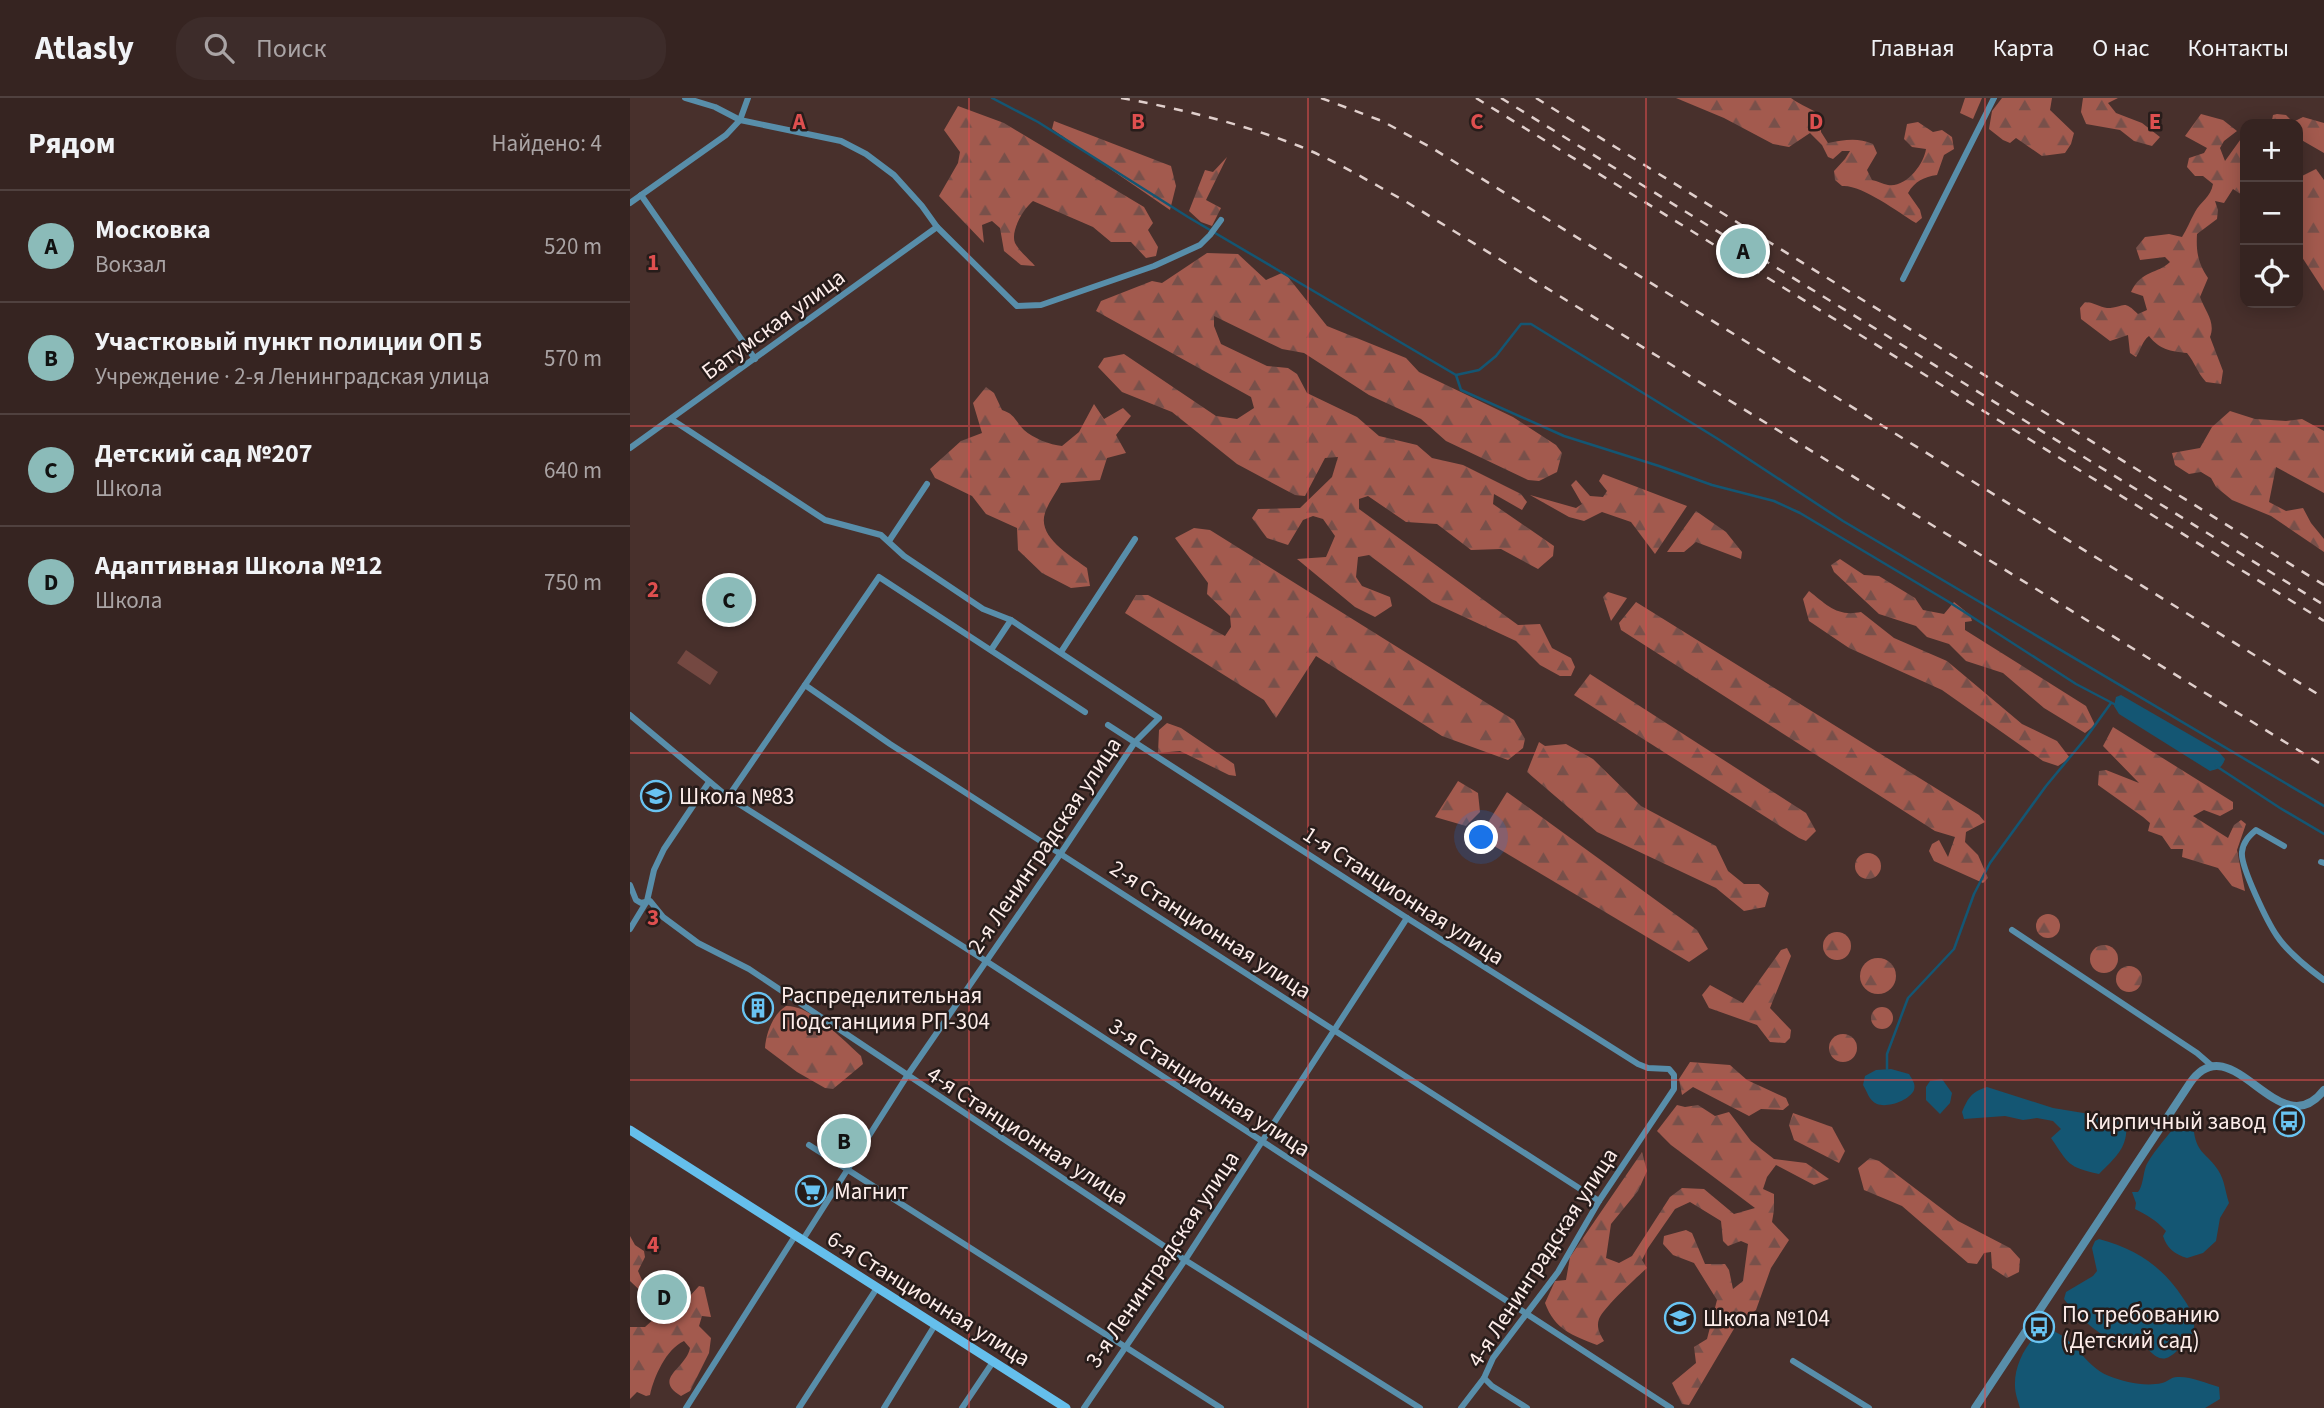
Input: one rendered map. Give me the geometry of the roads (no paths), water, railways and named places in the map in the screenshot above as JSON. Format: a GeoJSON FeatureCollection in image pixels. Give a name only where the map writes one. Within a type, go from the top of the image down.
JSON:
{"type":"FeatureCollection","features":[{"type":"Feature","properties":{"kind":"main road","name":"6-я Станционная улица"},"geometry":{"type":"LineString","coordinates":[[630,1130],[1066,1408]]}},
{"type":"Feature","properties":{"kind":"street"},"geometry":{"type":"LineString","coordinates":[[685,98],[715,107],[740,120],[841,141],[866,154],[894,175],[937,227],[1017,306],[1041,305],[1154,266],[1200,245],[1221,220]]}},
{"type":"Feature","properties":{"kind":"street"},"geometry":{"type":"LineString","coordinates":[[630,203],[726,135],[740,120],[748,98]]}},
{"type":"Feature","properties":{"kind":"street"},"geometry":{"type":"LineString","coordinates":[[1903,279],[1994,98]]}},
{"type":"Feature","properties":{"kind":"street"},"geometry":{"type":"LineString","coordinates":[[641,195],[755,359]]}},
{"type":"Feature","properties":{"kind":"street","name":"Батумская улица"},"geometry":{"type":"LineString","coordinates":[[630,448],[937,227]]}},
{"type":"Feature","properties":{"kind":"street"},"geometry":{"type":"LineString","coordinates":[[671,419],[825,520],[881,535],[904,556],[983,609],[1011,620],[1061,652],[1135,540]]}},
{"type":"Feature","properties":{"kind":"street"},"geometry":{"type":"LineString","coordinates":[[889,541],[927,484]]}},
{"type":"Feature","properties":{"kind":"street"},"geometry":{"type":"LineString","coordinates":[[728,797],[878,577],[1085,712]]}},
{"type":"Feature","properties":{"kind":"street"},"geometry":{"type":"LineString","coordinates":[[991,650],[1011,620]]}},
{"type":"Feature","properties":{"kind":"street","name":"2-я Ленинградская улица"},"geometry":{"type":"LineString","coordinates":[[686,1408],[847,1170],[907,1076],[1135,742],[1159,718],[1061,652]]}},
{"type":"Feature","properties":{"kind":"street","name":"2-я Станционная улица"},"geometry":{"type":"LineString","coordinates":[[805,685],[890,744],[1599,1201]]}},
{"type":"Feature","properties":{"kind":"street","name":"3-я Станционная улица"},"geometry":{"type":"LineString","coordinates":[[630,715],[728,797],[986,961],[1671,1408]]}},
{"type":"Feature","properties":{"kind":"street","name":"1-я Станционная улица"},"geometry":{"type":"LineString","coordinates":[[1108,725],[1638,1063],[1648,1068],[1669,1069],[1674,1075],[1674,1089]]}},
{"type":"Feature","properties":{"kind":"street"},"geometry":{"type":"LineString","coordinates":[[630,929],[647,901],[652,877],[661,856],[709,782]]}},
{"type":"Feature","properties":{"kind":"street"},"geometry":{"type":"LineString","coordinates":[[2284,846],[2256,830],[2248,836],[2242,849],[2242,858],[2255,895],[2277,937],[2324,980]]}},
{"type":"Feature","properties":{"kind":"street","name":"4-я Станционная улица"},"geometry":{"type":"LineString","coordinates":[[630,885],[636,900],[653,904],[663,917],[698,943],[749,970],[1185,1260],[1420,1408]]}},
{"type":"Feature","properties":{"kind":"street","name":"3-я Ленинградская улица"},"geometry":{"type":"LineString","coordinates":[[1084,1408],[1185,1260],[1407,918]]}},
{"type":"Feature","properties":{"kind":"street"},"geometry":{"type":"LineString","coordinates":[[2011,930],[2197,1053],[2212,1066]]}},
{"type":"Feature","properties":{"kind":"street"},"geometry":{"type":"LineString","coordinates":[[1975,1408],[2201,1070],[2212,1066],[2230,1068],[2292,1107],[2311,1103],[2324,1090]]}},
{"type":"Feature","properties":{"kind":"street","name":"4-я Ленинградская улица"},"geometry":{"type":"LineString","coordinates":[[1461,1408],[1485,1378],[1493,1358],[1558,1272],[1599,1201],[1674,1089]]}},
{"type":"Feature","properties":{"kind":"street"},"geometry":{"type":"LineString","coordinates":[[809,1145],[1221,1408]]}},
{"type":"Feature","properties":{"kind":"street"},"geometry":{"type":"LineString","coordinates":[[799,1408],[877,1288]]}},
{"type":"Feature","properties":{"kind":"street"},"geometry":{"type":"LineString","coordinates":[[884,1408],[935,1325]]}},
{"type":"Feature","properties":{"kind":"street"},"geometry":{"type":"LineString","coordinates":[[1793,1361],[1869,1408]]}},
{"type":"Feature","properties":{"kind":"street"},"geometry":{"type":"LineString","coordinates":[[962,1408],[993,1362]]}},
{"type":"Feature","properties":{"kind":"street"},"geometry":{"type":"LineString","coordinates":[[1485,1378],[1492,1386],[1527,1408]]}},
{"type":"Feature","properties":{"kind":"water"},"geometry":{"type":"Polygon","coordinates":[[[2121,695],[2218,751],[2225,759],[2223,764],[2210,771],[2119,714],[2114,706],[2116,697],[2121,695]]]}},
{"type":"Feature","properties":{"kind":"water"},"geometry":{"type":"Polygon","coordinates":[[[1891,1069],[1909,1074],[1914,1090],[1897,1103],[1874,1103],[1863,1085],[1865,1076],[1876,1070],[1891,1069]]]}},
{"type":"Feature","properties":{"kind":"water"},"geometry":{"type":"Polygon","coordinates":[[[1942,1079],[1952,1093],[1950,1103],[1940,1114],[1926,1100],[1926,1087],[1930,1081],[1942,1079]]]}},
{"type":"Feature","properties":{"kind":"water"},"geometry":{"type":"Polygon","coordinates":[[[1987,1087],[2053,1108],[2126,1120],[2124,1144],[2099,1174],[2081,1169],[2066,1159],[2051,1138],[2061,1129],[2053,1121],[2037,1118],[2023,1120],[2005,1116],[1964,1119],[1962,1112],[1968,1099],[1987,1087]]]}},
{"type":"Feature","properties":{"kind":"water"},"geometry":{"type":"Polygon","coordinates":[[[2181,1121],[2194,1132],[2200,1149],[2218,1170],[2229,1203],[2220,1218],[2216,1241],[2203,1253],[2187,1258],[2169,1247],[2163,1236],[2166,1231],[2162,1227],[2135,1209],[2132,1192],[2138,1192],[2149,1161],[2181,1121]]]}},
{"type":"Feature","properties":{"kind":"water"},"geometry":{"type":"Polygon","coordinates":[[[2099,1239],[2125,1248],[2147,1260],[2166,1277],[2187,1304],[2194,1323],[2191,1340],[2170,1357],[2159,1358],[2146,1347],[2128,1347],[2111,1340],[2084,1321],[2064,1299],[2066,1292],[2097,1271],[2092,1248],[2099,1239]]]}},
{"type":"Feature","properties":{"kind":"water"},"geometry":{"type":"Polygon","coordinates":[[[2045,1329],[2063,1336],[2100,1372],[2109,1376],[2142,1384],[2162,1383],[2175,1377],[2193,1379],[2219,1387],[2220,1399],[2205,1408],[2020,1408],[2015,1386],[2019,1362],[2027,1346],[2045,1329]]]}},
{"type":"Feature","properties":{"kind":"waterway"},"geometry":{"type":"LineString","coordinates":[[992,98],[1038,122],[1188,217],[1456,375],[1461,390],[1564,436],[1712,485],[1774,501],[1800,513],[1949,602],[2076,684],[2116,705]]}},
{"type":"Feature","properties":{"kind":"waterway"},"geometry":{"type":"LineString","coordinates":[[1456,375],[1479,370],[1496,356],[1521,324],[1531,324],[1718,439],[1843,521],[2324,806]]}},
{"type":"Feature","properties":{"kind":"waterway"},"geometry":{"type":"LineString","coordinates":[[1887,1069],[1887,1054],[1908,998],[1954,949],[1974,894],[1990,863],[2111,703]]}},
{"type":"Feature","properties":{"kind":"waterway"},"geometry":{"type":"LineString","coordinates":[[2216,766],[2324,834]]}},
{"type":"Feature","properties":{"kind":"railway"},"geometry":{"type":"LineString","coordinates":[[1121,98],[1189,112],[1256,131],[1313,152],[1366,179],[2324,766]]}},
{"type":"Feature","properties":{"kind":"railway"},"geometry":{"type":"LineString","coordinates":[[1321,98],[1382,121],[1432,148],[2324,698]]}},
{"type":"Feature","properties":{"kind":"railway"},"geometry":{"type":"LineString","coordinates":[[1476,98],[2324,621]]}},
{"type":"Feature","properties":{"kind":"railway"},"geometry":{"type":"LineString","coordinates":[[1501,98],[2324,605]]}},
{"type":"Feature","properties":{"kind":"railway"},"geometry":{"type":"LineString","coordinates":[[1536,98],[2324,585]]}},
{"type":"Feature","properties":{"kind":"place","name":"Московка"},"geometry":{"type":"Point","coordinates":[1743,251]}},
{"type":"Feature","properties":{"kind":"place","name":"Детский сад №207"},"geometry":{"type":"Point","coordinates":[729,600]}},
{"type":"Feature","properties":{"kind":"place","name":"Школа №83"},"geometry":{"type":"Point","coordinates":[656,796]}},
{"type":"Feature","properties":{"kind":"place","name":"Распределительная Подстанциия РП-304"},"geometry":{"type":"Point","coordinates":[758,1008]}},
{"type":"Feature","properties":{"kind":"place","name":"Кирпичный завод"},"geometry":{"type":"Point","coordinates":[2289,1121]}},
{"type":"Feature","properties":{"kind":"place","name":"Участковый пункт полиции ОП 5"},"geometry":{"type":"Point","coordinates":[844,1141]}},
{"type":"Feature","properties":{"kind":"place","name":"Магнит"},"geometry":{"type":"Point","coordinates":[811,1191]}},
{"type":"Feature","properties":{"kind":"place","name":"Адаптивная Школа №12"},"geometry":{"type":"Point","coordinates":[664,1297]}},
{"type":"Feature","properties":{"kind":"place","name":"Школа №104"},"geometry":{"type":"Point","coordinates":[1680,1318]}},
{"type":"Feature","properties":{"kind":"place","name":"По требованию (Детский сад)"},"geometry":{"type":"Point","coordinates":[2039,1327]}}]}
